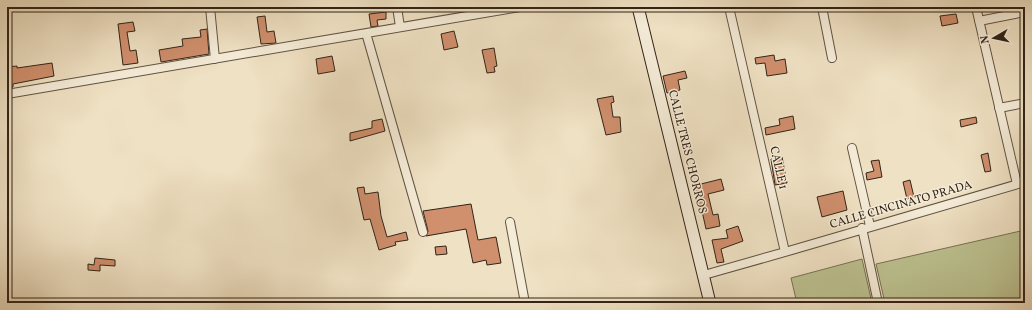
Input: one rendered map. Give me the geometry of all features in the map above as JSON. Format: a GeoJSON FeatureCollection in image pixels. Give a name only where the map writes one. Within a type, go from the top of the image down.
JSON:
{"type":"FeatureCollection","features":[{"type":"Feature","properties":{"kind":"main road","name":"CALLE TRES CHORROS"},"geometry":{"type":"LineString","coordinates":[[638,7],[710,303]]}},
{"type":"Feature","properties":{"kind":"street"},"geometry":{"type":"LineString","coordinates":[[210,7],[215,59]]}},
{"type":"Feature","properties":{"kind":"street"},"geometry":{"type":"LineString","coordinates":[[397,7],[400,27]]}},
{"type":"Feature","properties":{"kind":"street"},"geometry":{"type":"LineString","coordinates":[[7,94],[520,7]]}},
{"type":"Feature","properties":{"kind":"street","name":"CALLE 1"},"geometry":{"type":"LineString","coordinates":[[729,7],[785,252]]}},
{"type":"Feature","properties":{"kind":"street"},"geometry":{"type":"LineString","coordinates":[[822,7],[832,58]]}},
{"type":"Feature","properties":{"kind":"street"},"geometry":{"type":"LineString","coordinates":[[976,7],[1000,108],[1021,183]]}},
{"type":"Feature","properties":{"kind":"street"},"geometry":{"type":"LineString","coordinates":[[979,21],[1025,12]]}},
{"type":"Feature","properties":{"kind":"street"},"geometry":{"type":"LineString","coordinates":[[366,33],[423,232]]}},
{"type":"Feature","properties":{"kind":"street"},"geometry":{"type":"LineString","coordinates":[[1000,108],[1025,103]]}},
{"type":"Feature","properties":{"kind":"street"},"geometry":{"type":"LineString","coordinates":[[852,148],[878,303]]}},
{"type":"Feature","properties":{"kind":"street","name":"CALLE CINCINATO PRADA"},"geometry":{"type":"LineString","coordinates":[[785,252],[866,227],[1021,183]]}},
{"type":"Feature","properties":{"kind":"street"},"geometry":{"type":"LineString","coordinates":[[510,222],[525,303]]}},
{"type":"Feature","properties":{"kind":"street"},"geometry":{"type":"LineString","coordinates":[[704,276],[785,252]]}},
{"type":"Feature","properties":{"kind":"green space"},"geometry":{"type":"Polygon","coordinates":[[[1025,230],[1025,303],[885,303],[876,264],[1025,230]]]}},
{"type":"Feature","properties":{"kind":"green space"},"geometry":{"type":"Polygon","coordinates":[[[862,259],[872,303],[782,303],[796,299],[791,278],[862,259]]]}},
{"type":"Feature","properties":{"kind":"building"},"geometry":{"type":"Polygon","coordinates":[[[386,12],[386,19],[377,20],[378,26],[371,27],[369,14],[386,12]]]}},
{"type":"Feature","properties":{"kind":"building"},"geometry":{"type":"Polygon","coordinates":[[[956,14],[958,23],[942,26],[940,16],[956,14]]]}},
{"type":"Feature","properties":{"kind":"building"},"geometry":{"type":"Polygon","coordinates":[[[265,16],[267,32],[274,31],[276,43],[261,44],[257,17],[265,16]]]}},
{"type":"Feature","properties":{"kind":"building"},"geometry":{"type":"Polygon","coordinates":[[[133,22],[135,31],[127,32],[130,51],[136,50],[138,63],[123,65],[118,24],[133,22]]]}},
{"type":"Feature","properties":{"kind":"building"},"geometry":{"type":"Polygon","coordinates":[[[207,29],[209,54],[161,62],[159,50],[183,46],[182,39],[201,37],[200,30],[207,29]]]}},
{"type":"Feature","properties":{"kind":"building"},"geometry":{"type":"Polygon","coordinates":[[[454,31],[458,47],[444,50],[441,34],[454,31]]]}},
{"type":"Feature","properties":{"kind":"building"},"geometry":{"type":"Polygon","coordinates":[[[494,48],[497,66],[494,67],[495,72],[487,73],[482,50],[494,48]]]}},
{"type":"Feature","properties":{"kind":"building"},"geometry":{"type":"Polygon","coordinates":[[[774,55],[775,61],[785,59],[787,73],[767,76],[765,63],[756,64],[755,58],[774,55]]]}},
{"type":"Feature","properties":{"kind":"building"},"geometry":{"type":"Polygon","coordinates":[[[332,56],[335,71],[318,74],[316,59],[332,56]]]}},
{"type":"Feature","properties":{"kind":"building"},"geometry":{"type":"Polygon","coordinates":[[[52,63],[54,76],[13,84],[13,87],[7,88],[7,67],[17,66],[17,68],[52,63]]]}},
{"type":"Feature","properties":{"kind":"building"},"geometry":{"type":"Polygon","coordinates":[[[685,71],[687,78],[678,80],[680,90],[667,93],[663,76],[685,71]]]}},
{"type":"Feature","properties":{"kind":"building"},"geometry":{"type":"Polygon","coordinates":[[[613,96],[614,102],[611,103],[613,117],[620,117],[621,132],[606,135],[597,99],[613,96]]]}},
{"type":"Feature","properties":{"kind":"building"},"geometry":{"type":"Polygon","coordinates":[[[793,116],[795,129],[766,135],[765,128],[780,125],[779,119],[793,116]]]}},
{"type":"Feature","properties":{"kind":"building"},"geometry":{"type":"Polygon","coordinates":[[[976,117],[977,123],[961,127],[960,120],[976,117]]]}},
{"type":"Feature","properties":{"kind":"building"},"geometry":{"type":"Polygon","coordinates":[[[382,119],[385,131],[350,141],[350,133],[372,128],[372,121],[382,119]]]}},
{"type":"Feature","properties":{"kind":"building"},"geometry":{"type":"Polygon","coordinates":[[[988,153],[991,171],[985,172],[981,155],[988,153]]]}},
{"type":"Feature","properties":{"kind":"building"},"geometry":{"type":"Polygon","coordinates":[[[782,157],[787,183],[775,185],[771,159],[782,157]]]}},
{"type":"Feature","properties":{"kind":"building"},"geometry":{"type":"Polygon","coordinates":[[[879,160],[882,177],[867,180],[866,173],[874,171],[871,161],[879,160]]]}},
{"type":"Feature","properties":{"kind":"building"},"geometry":{"type":"Polygon","coordinates":[[[721,179],[724,190],[708,194],[713,215],[718,214],[720,226],[706,229],[702,211],[700,211],[693,186],[721,179]]]}},
{"type":"Feature","properties":{"kind":"building"},"geometry":{"type":"Polygon","coordinates":[[[910,180],[914,197],[907,199],[903,182],[910,180]]]}},
{"type":"Feature","properties":{"kind":"building"},"geometry":{"type":"Polygon","coordinates":[[[364,187],[365,194],[378,192],[381,216],[387,237],[406,232],[408,240],[395,242],[396,245],[379,250],[370,219],[364,220],[357,188],[364,187]]]}},
{"type":"Feature","properties":{"kind":"building"},"geometry":{"type":"Polygon","coordinates":[[[843,191],[847,210],[822,217],[817,197],[843,191]]]}},
{"type":"Feature","properties":{"kind":"building"},"geometry":{"type":"Polygon","coordinates":[[[471,204],[478,240],[496,237],[501,263],[487,265],[486,260],[473,263],[466,229],[426,236],[428,231],[423,211],[471,204]]]}},
{"type":"Feature","properties":{"kind":"building"},"geometry":{"type":"Polygon","coordinates":[[[738,226],[743,241],[721,249],[724,262],[717,263],[712,240],[728,238],[726,230],[738,226]]]}},
{"type":"Feature","properties":{"kind":"building"},"geometry":{"type":"Polygon","coordinates":[[[446,246],[447,254],[436,255],[435,247],[446,246]]]}},
{"type":"Feature","properties":{"kind":"building"},"geometry":{"type":"Polygon","coordinates":[[[95,258],[115,260],[115,266],[100,265],[100,271],[88,270],[88,264],[94,265],[95,258]]]}}]}
